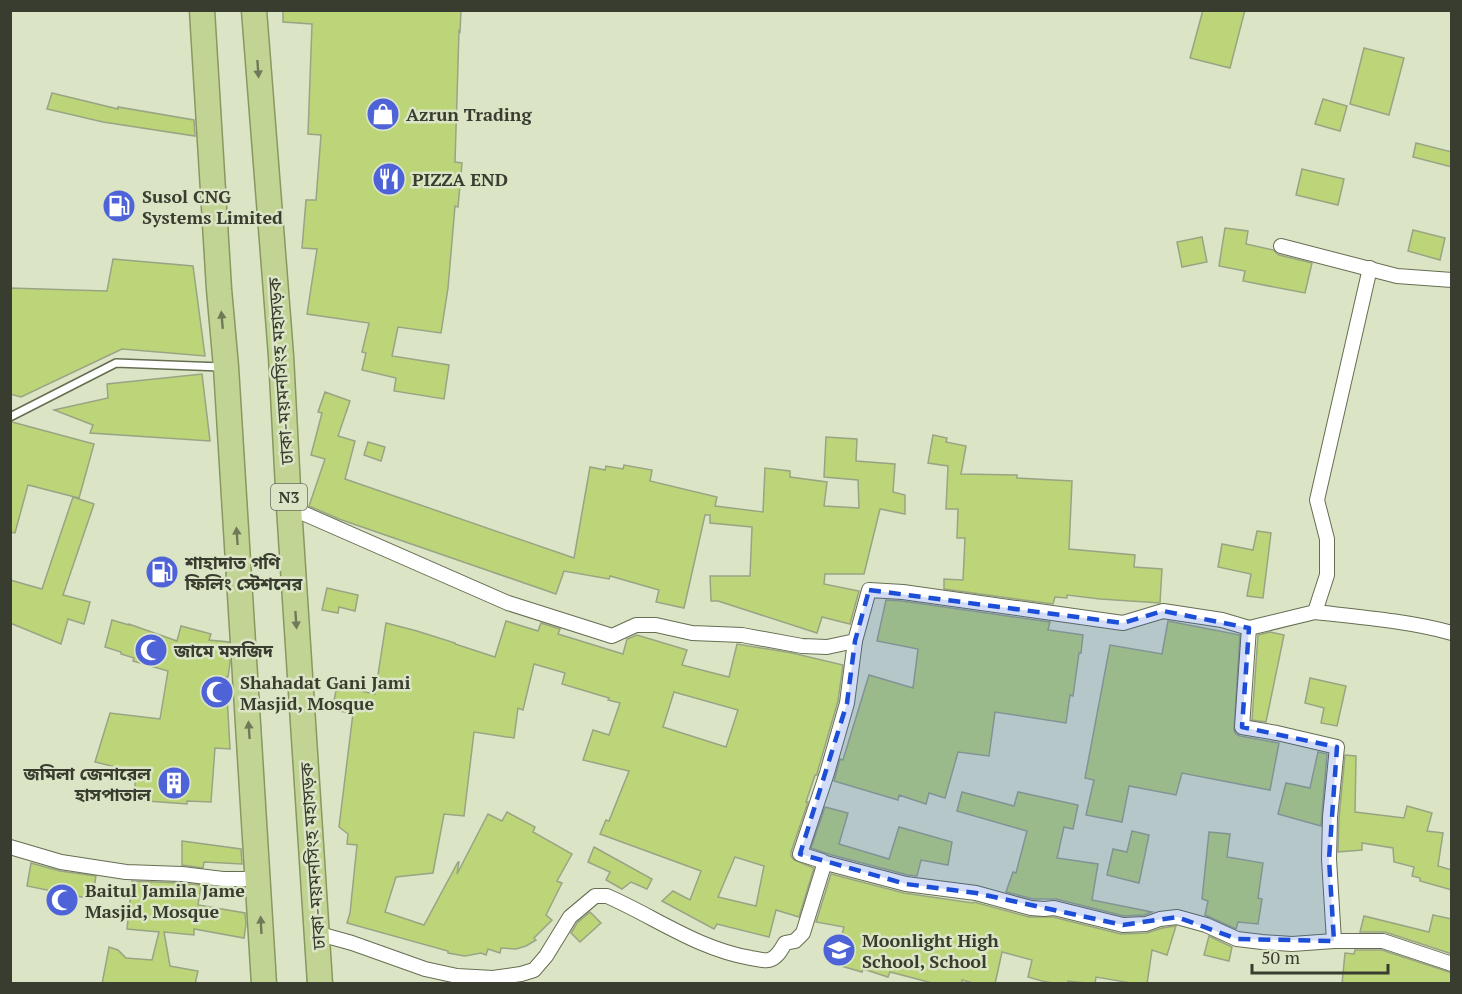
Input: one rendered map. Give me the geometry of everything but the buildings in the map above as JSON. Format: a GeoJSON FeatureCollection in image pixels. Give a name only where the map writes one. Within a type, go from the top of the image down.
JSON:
{"type":"FeatureCollection","features":[{"type":"Feature","properties":{"kind":"highway"},"geometry":{"type":"LineString","coordinates":[[202,10],[264,984]]}},
{"type":"Feature","properties":{"kind":"highway","name":"ঢাকা-ময়মনসিংহ মহাসড়ক"},"geometry":{"type":"LineString","coordinates":[[254,10],[281,356],[320,984]]}},
{"type":"Feature","properties":{"kind":"street"},"geometry":{"type":"LineString","coordinates":[[1281,246],[1397,276],[1452,280]]}},
{"type":"Feature","properties":{"kind":"street"},"geometry":{"type":"LineString","coordinates":[[1315,612],[1327,575],[1327,539],[1317,500],[1370,268]]}},
{"type":"Feature","properties":{"kind":"street"},"geometry":{"type":"LineString","coordinates":[[289,507],[508,603],[605,635],[612,636],[636,625],[656,625],[692,633],[742,635],[802,646],[827,647],[855,641]]}},
{"type":"Feature","properties":{"kind":"street"},"geometry":{"type":"LineString","coordinates":[[1452,633],[1396,622],[1315,612],[1249,628],[1222,620],[1163,611],[1123,623],[903,592],[869,590],[855,641],[847,703],[800,854],[906,884],[976,892],[1031,908],[1054,908],[1123,925],[1146,924],[1160,919],[1177,918],[1206,925],[1237,939],[1262,942],[1292,944],[1383,941],[1452,964]]}},
{"type":"Feature","properties":{"kind":"street"},"geometry":{"type":"LineString","coordinates":[[1249,628],[1242,727],[1337,747],[1330,817],[1329,859],[1334,941]]}},
{"type":"Feature","properties":{"kind":"street"},"geometry":{"type":"LineString","coordinates":[[10,847],[61,862],[126,872],[182,874],[223,879],[258,879]]}},
{"type":"Feature","properties":{"kind":"street"},"geometry":{"type":"LineString","coordinates":[[316,933],[425,969],[458,976],[493,978],[534,970],[546,956],[570,917],[595,896],[607,896],[703,945],[733,955],[770,960],[777,956],[784,944],[795,941],[802,933],[824,865],[822,862]]}},
{"type":"Feature","properties":{"kind":"lane"},"geometry":{"type":"LineString","coordinates":[[10,417],[116,363],[226,367]]}},
{"type":"Feature","properties":{"kind":"highlighted area"},"geometry":{"type":"Polygon","coordinates":[[[869,590],[1123,623],[1163,611],[1249,628],[1242,727],[1337,747],[1329,859],[1334,941],[1237,939],[1177,917],[1123,925],[976,893],[906,884],[800,854],[847,703],[855,641],[869,590]]]}},
{"type":"Feature","properties":{"kind":"place","name":"Azrun Trading"},"geometry":{"type":"Point","coordinates":[383,114]}},
{"type":"Feature","properties":{"kind":"place","name":"PIZZA END"},"geometry":{"type":"Point","coordinates":[389,179]}},
{"type":"Feature","properties":{"kind":"place","name":"Susol CNG Systems Limited"},"geometry":{"type":"Point","coordinates":[119,206]}},
{"type":"Feature","properties":{"kind":"place","name":"শাহাদাত গণি ফিলিং স্টেশনের"},"geometry":{"type":"Point","coordinates":[162,572]}},
{"type":"Feature","properties":{"kind":"place","name":"জামে মসজিদ"},"geometry":{"type":"Point","coordinates":[151,650]}},
{"type":"Feature","properties":{"kind":"place","name":"Shahadat Gani Jami Masjid, Mosque"},"geometry":{"type":"Point","coordinates":[217,692]}},
{"type":"Feature","properties":{"kind":"place","name":"জমিলা জেনারেল হাসপাতাল"},"geometry":{"type":"Point","coordinates":[174,783]}},
{"type":"Feature","properties":{"kind":"place","name":"Baitul Jamila Jame Masjid, Mosque"},"geometry":{"type":"Point","coordinates":[62,900]}},
{"type":"Feature","properties":{"kind":"place","name":"Moonlight High School, School"},"geometry":{"type":"Point","coordinates":[839,950]}}]}
